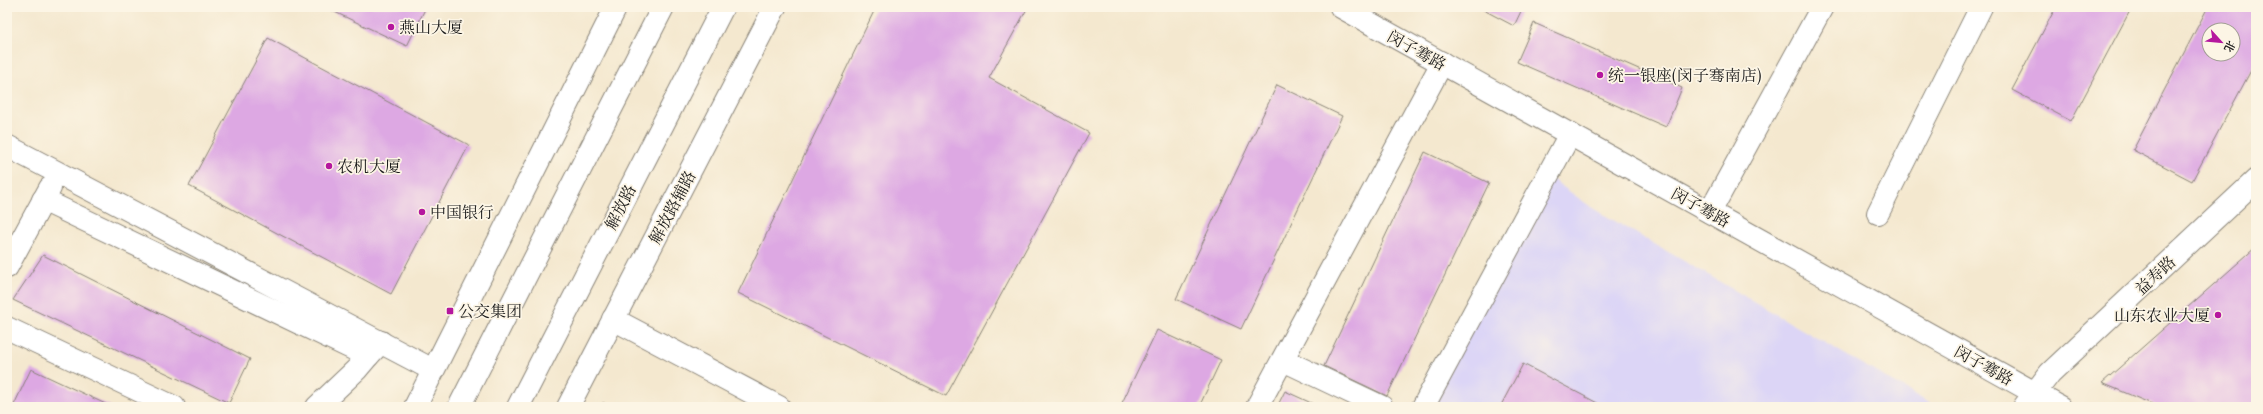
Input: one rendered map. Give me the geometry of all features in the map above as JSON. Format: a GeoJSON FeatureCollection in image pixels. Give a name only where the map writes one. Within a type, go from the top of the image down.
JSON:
{"type":"FeatureCollection","features":[{"type":"Feature","properties":{"kind":"street"},"geometry":{"type":"LineString","coordinates":[[414,407],[616,7]]}},
{"type":"Feature","properties":{"kind":"street"},"geometry":{"type":"LineString","coordinates":[[460,407],[663,7]]}},
{"type":"Feature","properties":{"kind":"street","name":"解放路"},"geometry":{"type":"LineString","coordinates":[[518,407],[722,7]]}},
{"type":"Feature","properties":{"kind":"street","name":"解放路辅路"},"geometry":{"type":"LineString","coordinates":[[568,407],[775,7]]}},
{"type":"Feature","properties":{"kind":"street","name":"闵子骞路"},"geometry":{"type":"LineString","coordinates":[[1341,7],[1710,212],[2029,400],[2060,407]]}},
{"type":"Feature","properties":{"kind":"street"},"geometry":{"type":"LineString","coordinates":[[1710,212],[1822,7]]}},
{"type":"Feature","properties":{"kind":"street"},"geometry":{"type":"LineString","coordinates":[[1878,214],[1981,7]]}},
{"type":"Feature","properties":{"kind":"street"},"geometry":{"type":"LineString","coordinates":[[1258,407],[1442,63]]}},
{"type":"Feature","properties":{"kind":"street"},"geometry":{"type":"LineString","coordinates":[[1423,407],[1570,134]]}},
{"type":"Feature","properties":{"kind":"street"},"geometry":{"type":"LineString","coordinates":[[7,146],[375,349]]}},
{"type":"Feature","properties":{"kind":"street"},"geometry":{"type":"LineString","coordinates":[[7,267],[58,173]]}},
{"type":"Feature","properties":{"kind":"street","name":"益寿路"},"geometry":{"type":"LineString","coordinates":[[2029,400],[2050,373],[2256,180]]}},
{"type":"Feature","properties":{"kind":"street"},"geometry":{"type":"LineString","coordinates":[[43,200],[375,349],[433,370]]}},
{"type":"Feature","properties":{"kind":"street"},"geometry":{"type":"LineString","coordinates":[[614,319],[779,407]]}},
{"type":"Feature","properties":{"kind":"street"},"geometry":{"type":"LineString","coordinates":[[7,328],[174,407]]}},
{"type":"Feature","properties":{"kind":"street"},"geometry":{"type":"LineString","coordinates":[[317,407],[357,369],[375,349]]}},
{"type":"Feature","properties":{"kind":"street"},"geometry":{"type":"LineString","coordinates":[[1283,360],[1382,407]]}},
{"type":"Feature","properties":{"kind":"shaded area"},"geometry":{"type":"Polygon","coordinates":[[[1549,177],[1594,209],[1936,407],[1429,407],[1549,177]]]}},
{"type":"Feature","properties":{"kind":"building","name":"燕山大厦"},"geometry":{"type":"Polygon","coordinates":[[[324,7],[426,7],[407,46],[324,7]]]}},
{"type":"Feature","properties":{"kind":"building"},"geometry":{"type":"Polygon","coordinates":[[[876,7],[1028,7],[989,78],[1089,133],[946,396],[738,293],[876,7]]]}},
{"type":"Feature","properties":{"kind":"building"},"geometry":{"type":"Polygon","coordinates":[[[1478,7],[1523,7],[1514,26],[1478,7]]]}},
{"type":"Feature","properties":{"kind":"building"},"geometry":{"type":"Polygon","coordinates":[[[2056,7],[2132,7],[2071,121],[2012,90],[2056,7]]]}},
{"type":"Feature","properties":{"kind":"building"},"geometry":{"type":"Polygon","coordinates":[[[2208,7],[2256,7],[2256,61],[2192,181],[2133,150],[2208,7]]]}},
{"type":"Feature","properties":{"kind":"building","name":"统一银座(闵子骞南店)"},"geometry":{"type":"Polygon","coordinates":[[[1534,23],[1682,88],[1666,127],[1517,62],[1534,23]]]}},
{"type":"Feature","properties":{"kind":"building","name":"农机大厦"},"geometry":{"type":"Polygon","coordinates":[[[268,38],[469,145],[391,294],[189,186],[268,38]]]}},
{"type":"Feature","properties":{"kind":"building"},"geometry":{"type":"Polygon","coordinates":[[[1277,85],[1342,116],[1241,329],[1176,299],[1277,85]]]}},
{"type":"Feature","properties":{"kind":"building"},"geometry":{"type":"Polygon","coordinates":[[[1425,152],[1489,183],[1387,396],[1324,366],[1425,152]]]}},
{"type":"Feature","properties":{"kind":"building","name":"山东农业大厦"},"geometry":{"type":"Polygon","coordinates":[[[2256,247],[2256,407],[2159,407],[2102,383],[2256,247]]]}},
{"type":"Feature","properties":{"kind":"building"},"geometry":{"type":"Polygon","coordinates":[[[43,255],[250,359],[229,403],[13,300],[43,255]]]}},
{"type":"Feature","properties":{"kind":"building"},"geometry":{"type":"Polygon","coordinates":[[[1157,330],[1221,360],[1199,407],[1120,407],[1157,330]]]}},
{"type":"Feature","properties":{"kind":"building"},"geometry":{"type":"Polygon","coordinates":[[[1523,364],[1605,407],[1500,407],[1523,364]]]}},
{"type":"Feature","properties":{"kind":"building"},"geometry":{"type":"Polygon","coordinates":[[[31,369],[112,407],[13,407],[31,369]]]}},
{"type":"Feature","properties":{"kind":"building"},"geometry":{"type":"Polygon","coordinates":[[[1285,391],[1320,407],[1277,407],[1285,391]]]}},
{"type":"Feature","properties":{"kind":"place","name":"燕山大厦"},"geometry":{"type":"Point","coordinates":[391,27]}},
{"type":"Feature","properties":{"kind":"place","name":"统一银座(闵子骞南店)"},"geometry":{"type":"Point","coordinates":[1600,75]}},
{"type":"Feature","properties":{"kind":"place","name":"农机大厦"},"geometry":{"type":"Point","coordinates":[329,166]}},
{"type":"Feature","properties":{"kind":"place","name":"中国银行"},"geometry":{"type":"Point","coordinates":[422,212]}},
{"type":"Feature","properties":{"kind":"place","name":"公交集团"},"geometry":{"type":"Point","coordinates":[450,311]}},
{"type":"Feature","properties":{"kind":"place","name":"山东农业大厦"},"geometry":{"type":"Point","coordinates":[2218,315]}}]}
